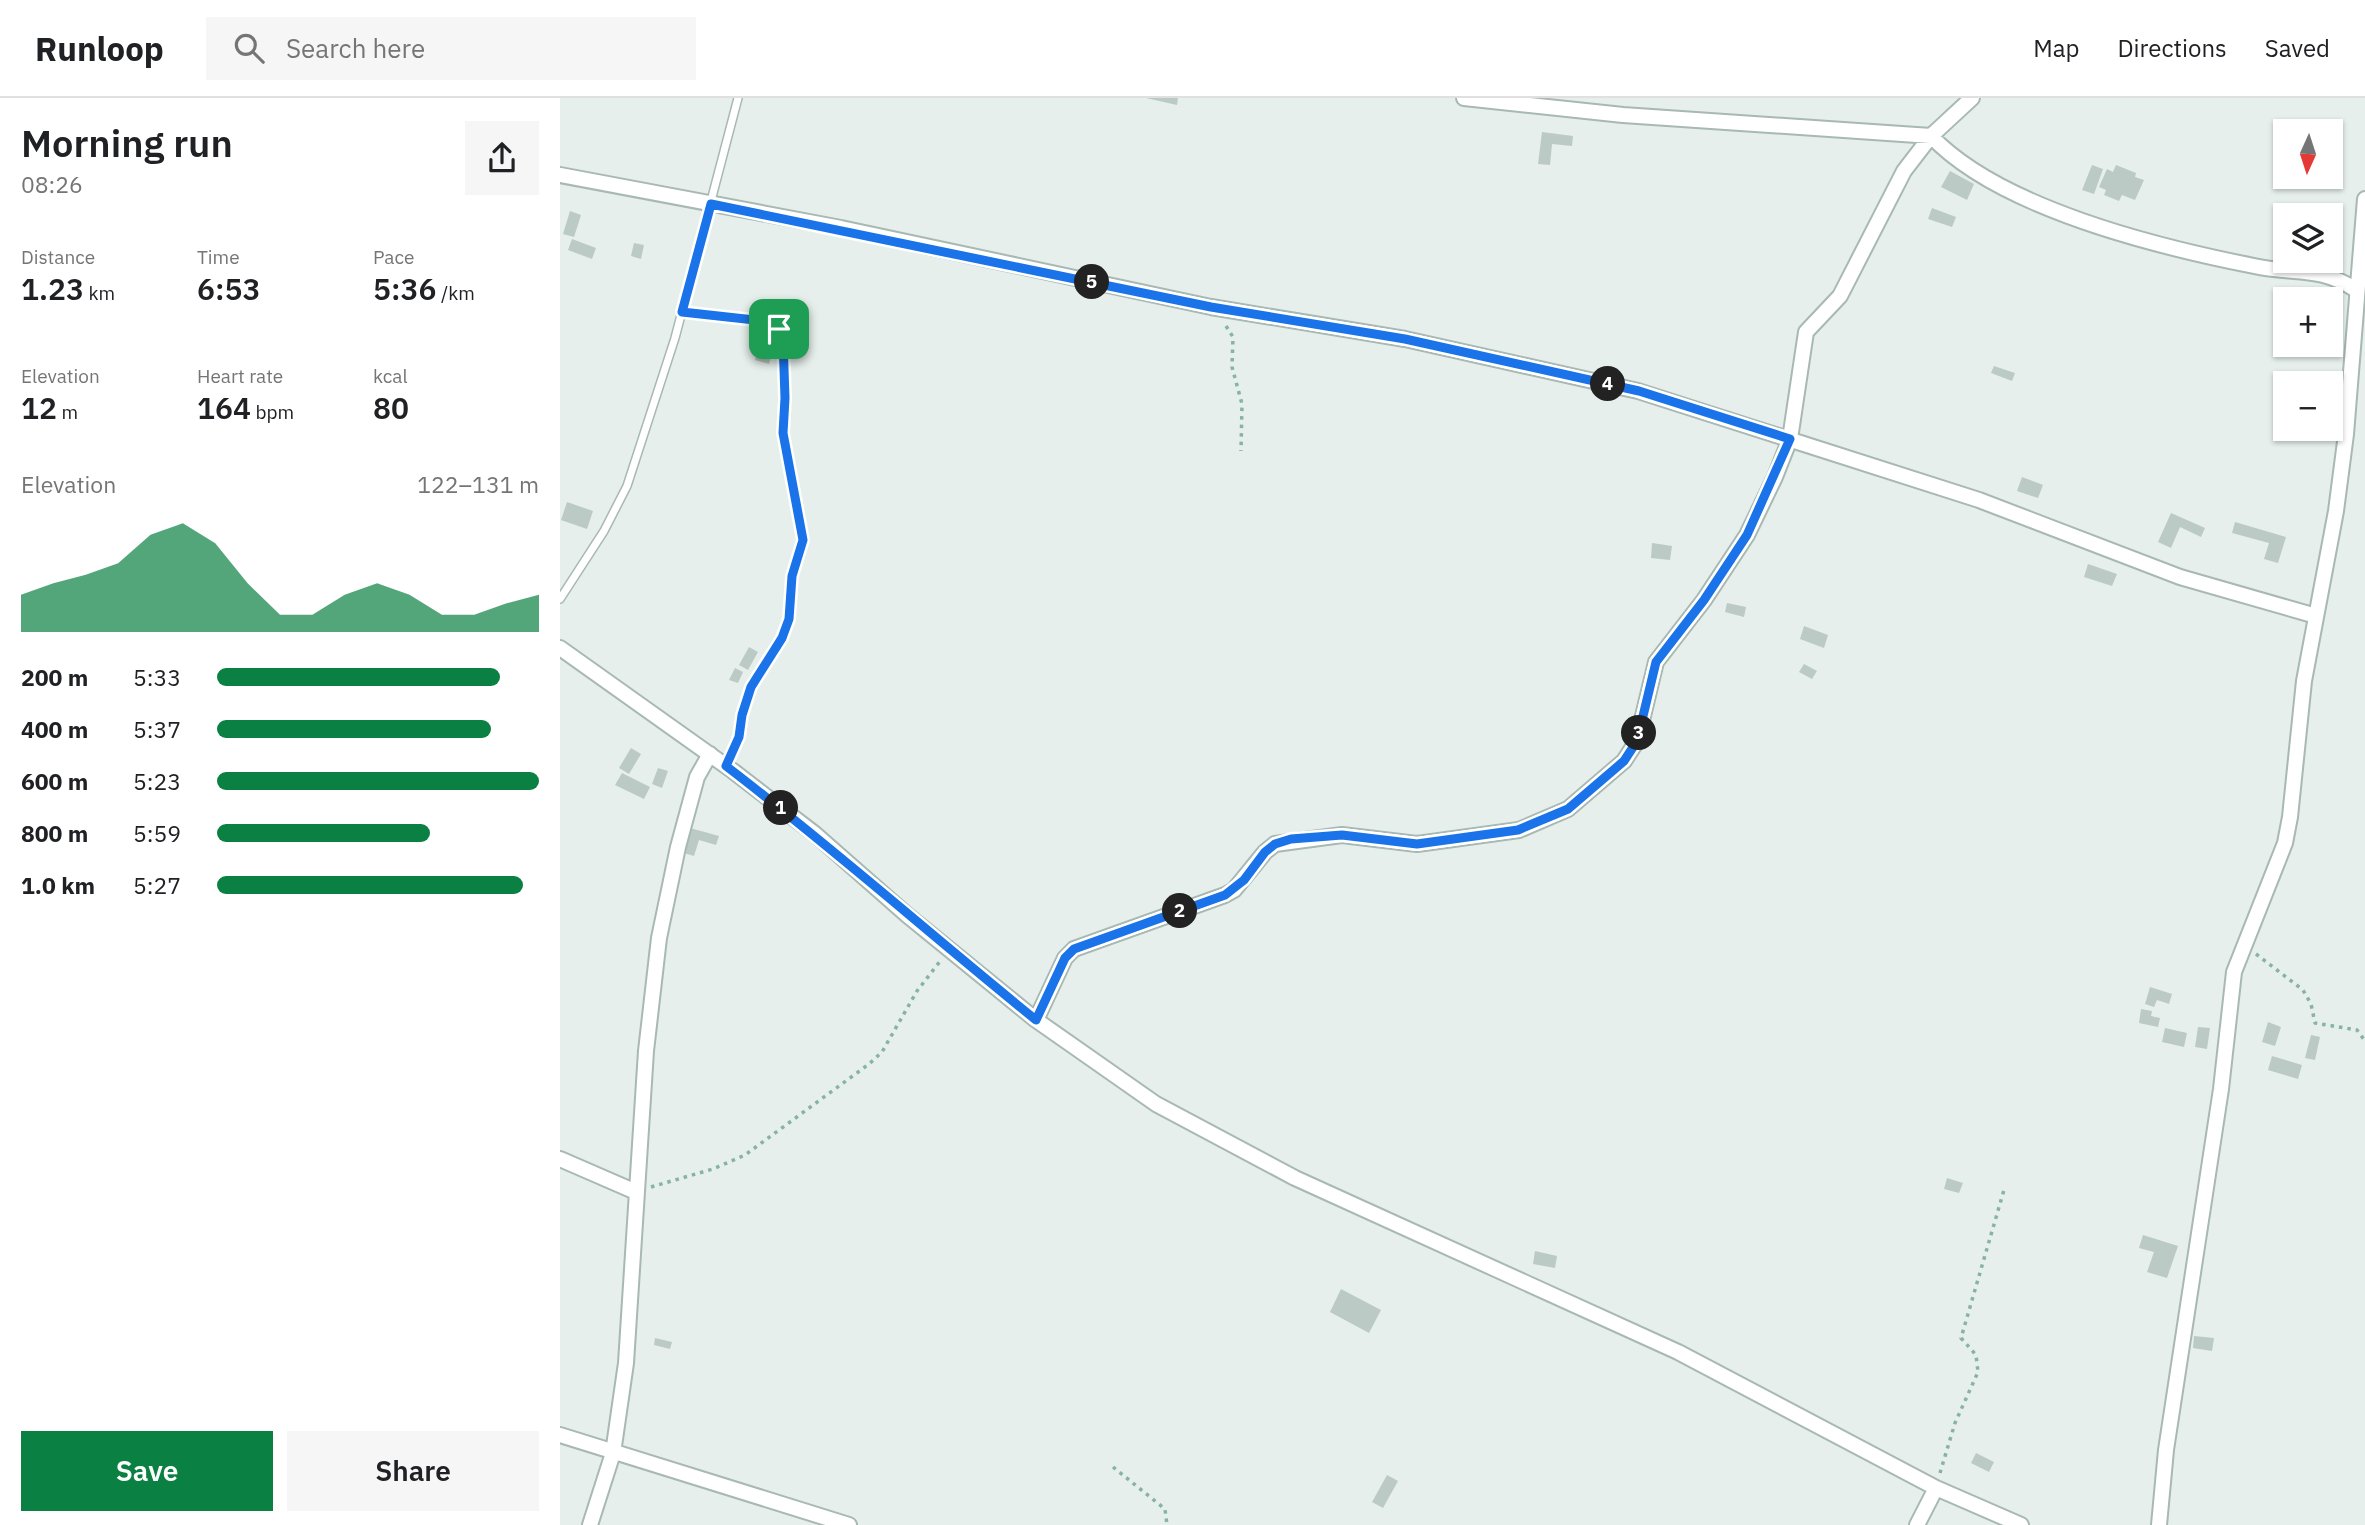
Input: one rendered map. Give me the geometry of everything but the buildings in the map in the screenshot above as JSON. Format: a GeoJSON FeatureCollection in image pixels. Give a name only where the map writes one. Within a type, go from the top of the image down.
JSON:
{"type":"FeatureCollection","features":[{"type":"Feature","properties":{"kind":"street"},"geometry":{"type":"LineString","coordinates":[[1464,98],[1614,114],[1931,136],[1956,160],[1990,180],[2099,226],[2146,242],[2232,262],[2324,273],[2356,290]]}},
{"type":"Feature","properties":{"kind":"street"},"geometry":{"type":"LineString","coordinates":[[1614,114],[1616,98]]}},
{"type":"Feature","properties":{"kind":"street"},"geometry":{"type":"LineString","coordinates":[[1036,1020],[1065,958],[1074,949],[1225,895],[1234,890],[1265,852],[1275,844],[1342,835],[1417,844],[1518,830],[1568,809],[1624,761],[1637,741],[1656,662],[1704,600],[1747,535],[1790,439],[1805,332],[1840,296],[1892,192],[1931,136],[1972,98]]}},
{"type":"Feature","properties":{"kind":"street"},"geometry":{"type":"LineString","coordinates":[[560,175],[1213,307],[1405,339],[1639,391],[1979,500],[2180,577],[2316,616]]}},
{"type":"Feature","properties":{"kind":"street"},"geometry":{"type":"LineString","coordinates":[[2160,1525],[2166,1450],[2221,1089],[2226,1019],[2234,972],[2242,946],[2285,843],[2304,681],[2346,434],[2365,199]]}},
{"type":"Feature","properties":{"kind":"street"},"geometry":{"type":"LineString","coordinates":[[560,648],[726,766],[814,834],[949,950],[1036,1020],[1156,1104],[1200,1130],[1294,1178],[1678,1353],[1936,1488],[2021,1525]]}},
{"type":"Feature","properties":{"kind":"street"},"geometry":{"type":"LineString","coordinates":[[590,1525],[613,1453],[626,1363],[646,1051],[659,938],[678,847],[697,777],[710,754]]}},
{"type":"Feature","properties":{"kind":"street"},"geometry":{"type":"LineString","coordinates":[[560,1159],[636,1192]]}},
{"type":"Feature","properties":{"kind":"street"},"geometry":{"type":"LineString","coordinates":[[560,1436],[849,1525]]}},
{"type":"Feature","properties":{"kind":"street"},"geometry":{"type":"LineString","coordinates":[[1917,1525],[1936,1488]]}},
{"type":"Feature","properties":{"kind":"lane"},"geometry":{"type":"LineString","coordinates":[[560,599],[604,531],[627,486],[682,312],[738,98]]}},
{"type":"Feature","properties":{"kind":"path"},"geometry":{"type":"LineString","coordinates":[[1213,307],[1233,337],[1232,367],[1241,404],[1241,451]]}},
{"type":"Feature","properties":{"kind":"path"},"geometry":{"type":"LineString","coordinates":[[682,312],[764,321],[773,323],[779,329],[783,340],[783,433],[788,470],[802,527],[803,540],[792,576],[789,619],[782,638],[751,687],[742,715],[739,737],[726,766]]}},
{"type":"Feature","properties":{"kind":"path"},"geometry":{"type":"LineString","coordinates":[[2242,946],[2303,990],[2311,1004],[2315,1023],[2357,1030],[2365,1041]]}},
{"type":"Feature","properties":{"kind":"path"},"geometry":{"type":"LineString","coordinates":[[636,1192],[713,1169],[745,1155],[869,1064],[882,1052],[917,991],[949,950]]}},
{"type":"Feature","properties":{"kind":"path"},"geometry":{"type":"LineString","coordinates":[[1936,1488],[1955,1423],[1978,1372],[1976,1355],[1961,1338],[2004,1190]]}},
{"type":"Feature","properties":{"kind":"path"},"geometry":{"type":"LineString","coordinates":[[1113,1467],[1165,1508],[1167,1525]]}},
{"type":"Feature","properties":{"kind":"route"},"geometry":{"type":"LineString","coordinates":[[711,204],[841,228],[1211,307],[1405,339],[1639,391],[1790,439],[1747,535],[1704,600],[1656,662],[1650,676],[1645,715],[1637,741],[1624,761],[1568,809],[1538,824],[1518,830],[1417,844],[1342,835],[1291,839],[1275,844],[1265,852],[1244,880],[1225,895],[1074,949],[1065,958],[1036,1020],[907,915],[814,834],[726,766],[739,737],[742,715],[751,687],[782,638],[789,619],[792,576],[803,540],[783,433],[783,340],[779,329],[773,323],[764,321],[682,312],[711,204]]}}]}
